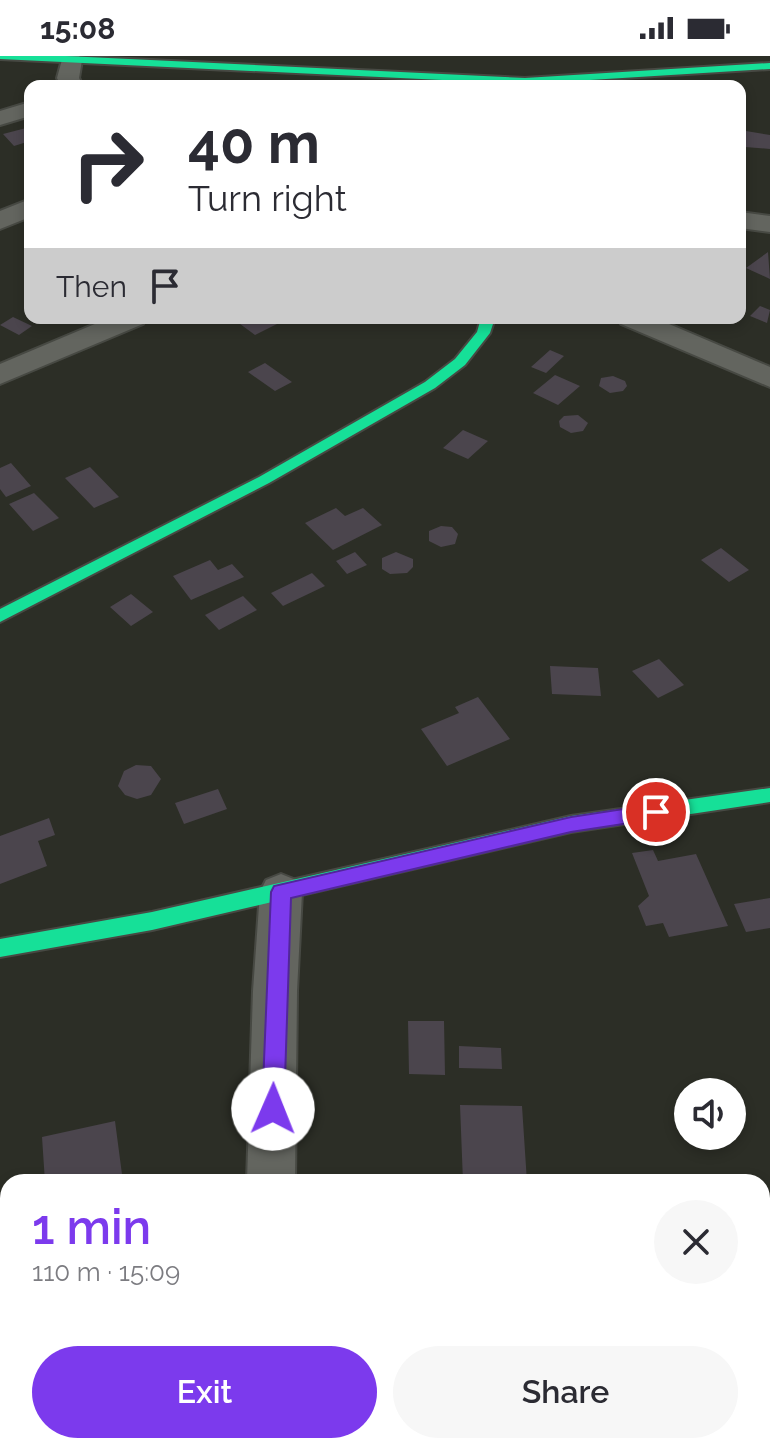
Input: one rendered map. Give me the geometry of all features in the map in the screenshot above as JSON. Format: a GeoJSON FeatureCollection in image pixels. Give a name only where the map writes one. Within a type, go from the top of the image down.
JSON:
{"type":"FeatureCollection","features":[{"type":"Feature","properties":{"kind":"street"},"geometry":{"type":"LineString","coordinates":[[0,56],[236,62],[450,80]]}},
{"type":"Feature","properties":{"kind":"street"},"geometry":{"type":"LineString","coordinates":[[69,80],[71,60]]}},
{"type":"Feature","properties":{"kind":"street"},"geometry":{"type":"LineString","coordinates":[[568,80],[770,66]]}},
{"type":"Feature","properties":{"kind":"street"},"geometry":{"type":"LineString","coordinates":[[0,118],[24,111]]}},
{"type":"Feature","properties":{"kind":"street"},"geometry":{"type":"LineString","coordinates":[[0,221],[24,210]]}},
{"type":"Feature","properties":{"kind":"street"},"geometry":{"type":"LineString","coordinates":[[746,221],[770,224]]}},
{"type":"Feature","properties":{"kind":"street"},"geometry":{"type":"LineString","coordinates":[[0,375],[119,324]]}},
{"type":"Feature","properties":{"kind":"street"},"geometry":{"type":"LineString","coordinates":[[0,616],[264,480],[430,385],[460,362],[483,333],[486,324]]}},
{"type":"Feature","properties":{"kind":"street"},"geometry":{"type":"LineString","coordinates":[[645,324],[770,378]]}},
{"type":"Feature","properties":{"kind":"street"},"geometry":{"type":"LineString","coordinates":[[0,948],[152,921],[571,824],[770,795]]}},
{"type":"Feature","properties":{"kind":"street"},"geometry":{"type":"LineString","coordinates":[[271,1174],[275,991],[281,892]]}},
{"type":"Feature","properties":{"kind":"building"},"geometry":{"type":"Polygon","coordinates":[[[24,129],[24,143],[14,146],[3,134],[24,129]]]}},
{"type":"Feature","properties":{"kind":"building"},"geometry":{"type":"Polygon","coordinates":[[[746,131],[770,135],[770,149],[746,147],[746,131]]]}},
{"type":"Feature","properties":{"kind":"building"},"geometry":{"type":"Polygon","coordinates":[[[768,252],[770,279],[746,268],[768,252]]]}},
{"type":"Feature","properties":{"kind":"building"},"geometry":{"type":"Polygon","coordinates":[[[760,306],[770,310],[767,323],[750,316],[760,306]]]}},
{"type":"Feature","properties":{"kind":"building"},"geometry":{"type":"Polygon","coordinates":[[[13,317],[32,326],[19,335],[0,325],[13,317]]]}},
{"type":"Feature","properties":{"kind":"building"},"geometry":{"type":"Polygon","coordinates":[[[240,324],[277,324],[255,335],[240,324]]]}},
{"type":"Feature","properties":{"kind":"building"},"geometry":{"type":"Polygon","coordinates":[[[550,350],[564,356],[546,373],[531,367],[550,350]]]}},
{"type":"Feature","properties":{"kind":"building"},"geometry":{"type":"Polygon","coordinates":[[[265,363],[292,382],[275,391],[248,372],[265,363]]]}},
{"type":"Feature","properties":{"kind":"building"},"geometry":{"type":"Polygon","coordinates":[[[555,375],[580,386],[558,405],[533,393],[555,375]]]}},
{"type":"Feature","properties":{"kind":"building"},"geometry":{"type":"Polygon","coordinates":[[[613,376],[625,381],[627,386],[623,391],[610,393],[599,386],[601,378],[613,376]]]}},
{"type":"Feature","properties":{"kind":"building"},"geometry":{"type":"Polygon","coordinates":[[[578,415],[588,423],[583,431],[571,433],[560,427],[559,421],[564,416],[578,415]]]}},
{"type":"Feature","properties":{"kind":"building"},"geometry":{"type":"Polygon","coordinates":[[[463,430],[488,441],[468,459],[443,448],[463,430]]]}},
{"type":"Feature","properties":{"kind":"building"},"geometry":{"type":"Polygon","coordinates":[[[11,463],[31,486],[6,497],[0,489],[0,468],[11,463]]]}},
{"type":"Feature","properties":{"kind":"building"},"geometry":{"type":"Polygon","coordinates":[[[90,467],[119,497],[94,508],[65,478],[90,467]]]}},
{"type":"Feature","properties":{"kind":"building"},"geometry":{"type":"Polygon","coordinates":[[[34,493],[59,518],[33,531],[9,504],[34,493]]]}},
{"type":"Feature","properties":{"kind":"building"},"geometry":{"type":"Polygon","coordinates":[[[336,508],[345,516],[363,508],[382,525],[333,550],[305,523],[336,508]]]}},
{"type":"Feature","properties":{"kind":"building"},"geometry":{"type":"Polygon","coordinates":[[[441,526],[452,527],[458,534],[455,544],[441,547],[429,541],[429,531],[441,526]]]}},
{"type":"Feature","properties":{"kind":"building"},"geometry":{"type":"Polygon","coordinates":[[[721,548],[749,570],[729,582],[701,560],[721,548]]]}},
{"type":"Feature","properties":{"kind":"building"},"geometry":{"type":"Polygon","coordinates":[[[355,552],[367,565],[347,574],[336,561],[355,552]]]}},
{"type":"Feature","properties":{"kind":"building"},"geometry":{"type":"Polygon","coordinates":[[[396,552],[413,559],[413,567],[407,573],[390,574],[382,569],[382,558],[396,552]]]}},
{"type":"Feature","properties":{"kind":"building"},"geometry":{"type":"Polygon","coordinates":[[[210,560],[218,570],[232,564],[244,577],[191,600],[173,576],[210,560]]]}},
{"type":"Feature","properties":{"kind":"building"},"geometry":{"type":"Polygon","coordinates":[[[312,573],[325,586],[283,606],[271,593],[312,573]]]}},
{"type":"Feature","properties":{"kind":"building"},"geometry":{"type":"Polygon","coordinates":[[[131,594],[153,612],[131,626],[110,607],[131,594]]]}},
{"type":"Feature","properties":{"kind":"building"},"geometry":{"type":"Polygon","coordinates":[[[243,596],[257,610],[219,630],[205,615],[243,596]]]}},
{"type":"Feature","properties":{"kind":"building"},"geometry":{"type":"Polygon","coordinates":[[[659,659],[684,685],[658,698],[632,671],[659,659]]]}},
{"type":"Feature","properties":{"kind":"building"},"geometry":{"type":"Polygon","coordinates":[[[550,666],[598,668],[601,696],[552,694],[550,666]]]}},
{"type":"Feature","properties":{"kind":"building"},"geometry":{"type":"Polygon","coordinates":[[[478,697],[510,739],[447,766],[421,729],[459,713],[455,707],[478,697]]]}},
{"type":"Feature","properties":{"kind":"building"},"geometry":{"type":"Polygon","coordinates":[[[136,765],[151,766],[161,779],[151,795],[137,799],[125,795],[118,786],[124,771],[136,765]]]}},
{"type":"Feature","properties":{"kind":"building"},"geometry":{"type":"Polygon","coordinates":[[[218,789],[227,809],[184,824],[175,803],[218,789]]]}},
{"type":"Feature","properties":{"kind":"building"},"geometry":{"type":"Polygon","coordinates":[[[49,818],[55,835],[38,841],[47,866],[0,884],[0,836],[49,818]]]}},
{"type":"Feature","properties":{"kind":"building"},"geometry":{"type":"Polygon","coordinates":[[[653,850],[658,861],[696,854],[728,926],[669,937],[663,923],[646,926],[638,906],[649,896],[632,853],[653,850]]]}},
{"type":"Feature","properties":{"kind":"building"},"geometry":{"type":"Polygon","coordinates":[[[770,898],[770,928],[746,932],[734,904],[770,898]]]}},
{"type":"Feature","properties":{"kind":"building"},"geometry":{"type":"Polygon","coordinates":[[[408,1021],[444,1021],[445,1075],[409,1074],[408,1021]]]}},
{"type":"Feature","properties":{"kind":"building"},"geometry":{"type":"Polygon","coordinates":[[[459,1046],[501,1048],[502,1069],[459,1068],[459,1046]]]}},
{"type":"Feature","properties":{"kind":"building"},"geometry":{"type":"Polygon","coordinates":[[[460,1105],[522,1106],[526,1174],[463,1174],[460,1105]]]}},
{"type":"Feature","properties":{"kind":"building"},"geometry":{"type":"Polygon","coordinates":[[[115,1121],[122,1174],[44,1174],[42,1137],[115,1121]]]}},
{"type":"Feature","properties":{"kind":"traffic: fast"},"geometry":{"type":"LineString","coordinates":[[0,56],[504,80]]}},
{"type":"Feature","properties":{"kind":"traffic: fast"},"geometry":{"type":"LineString","coordinates":[[541,80],[770,66]]}},
{"type":"Feature","properties":{"kind":"traffic: fast"},"geometry":{"type":"LineString","coordinates":[[0,616],[264,480],[430,385],[460,362],[483,333],[486,324]]}},
{"type":"Feature","properties":{"kind":"traffic: fast"},"geometry":{"type":"LineString","coordinates":[[0,948],[152,921],[571,824],[770,795]]}},
{"type":"Feature","properties":{"kind":"route"},"geometry":{"type":"LineString","coordinates":[[273,1109],[281,892],[571,824],[656,812]]}}]}
